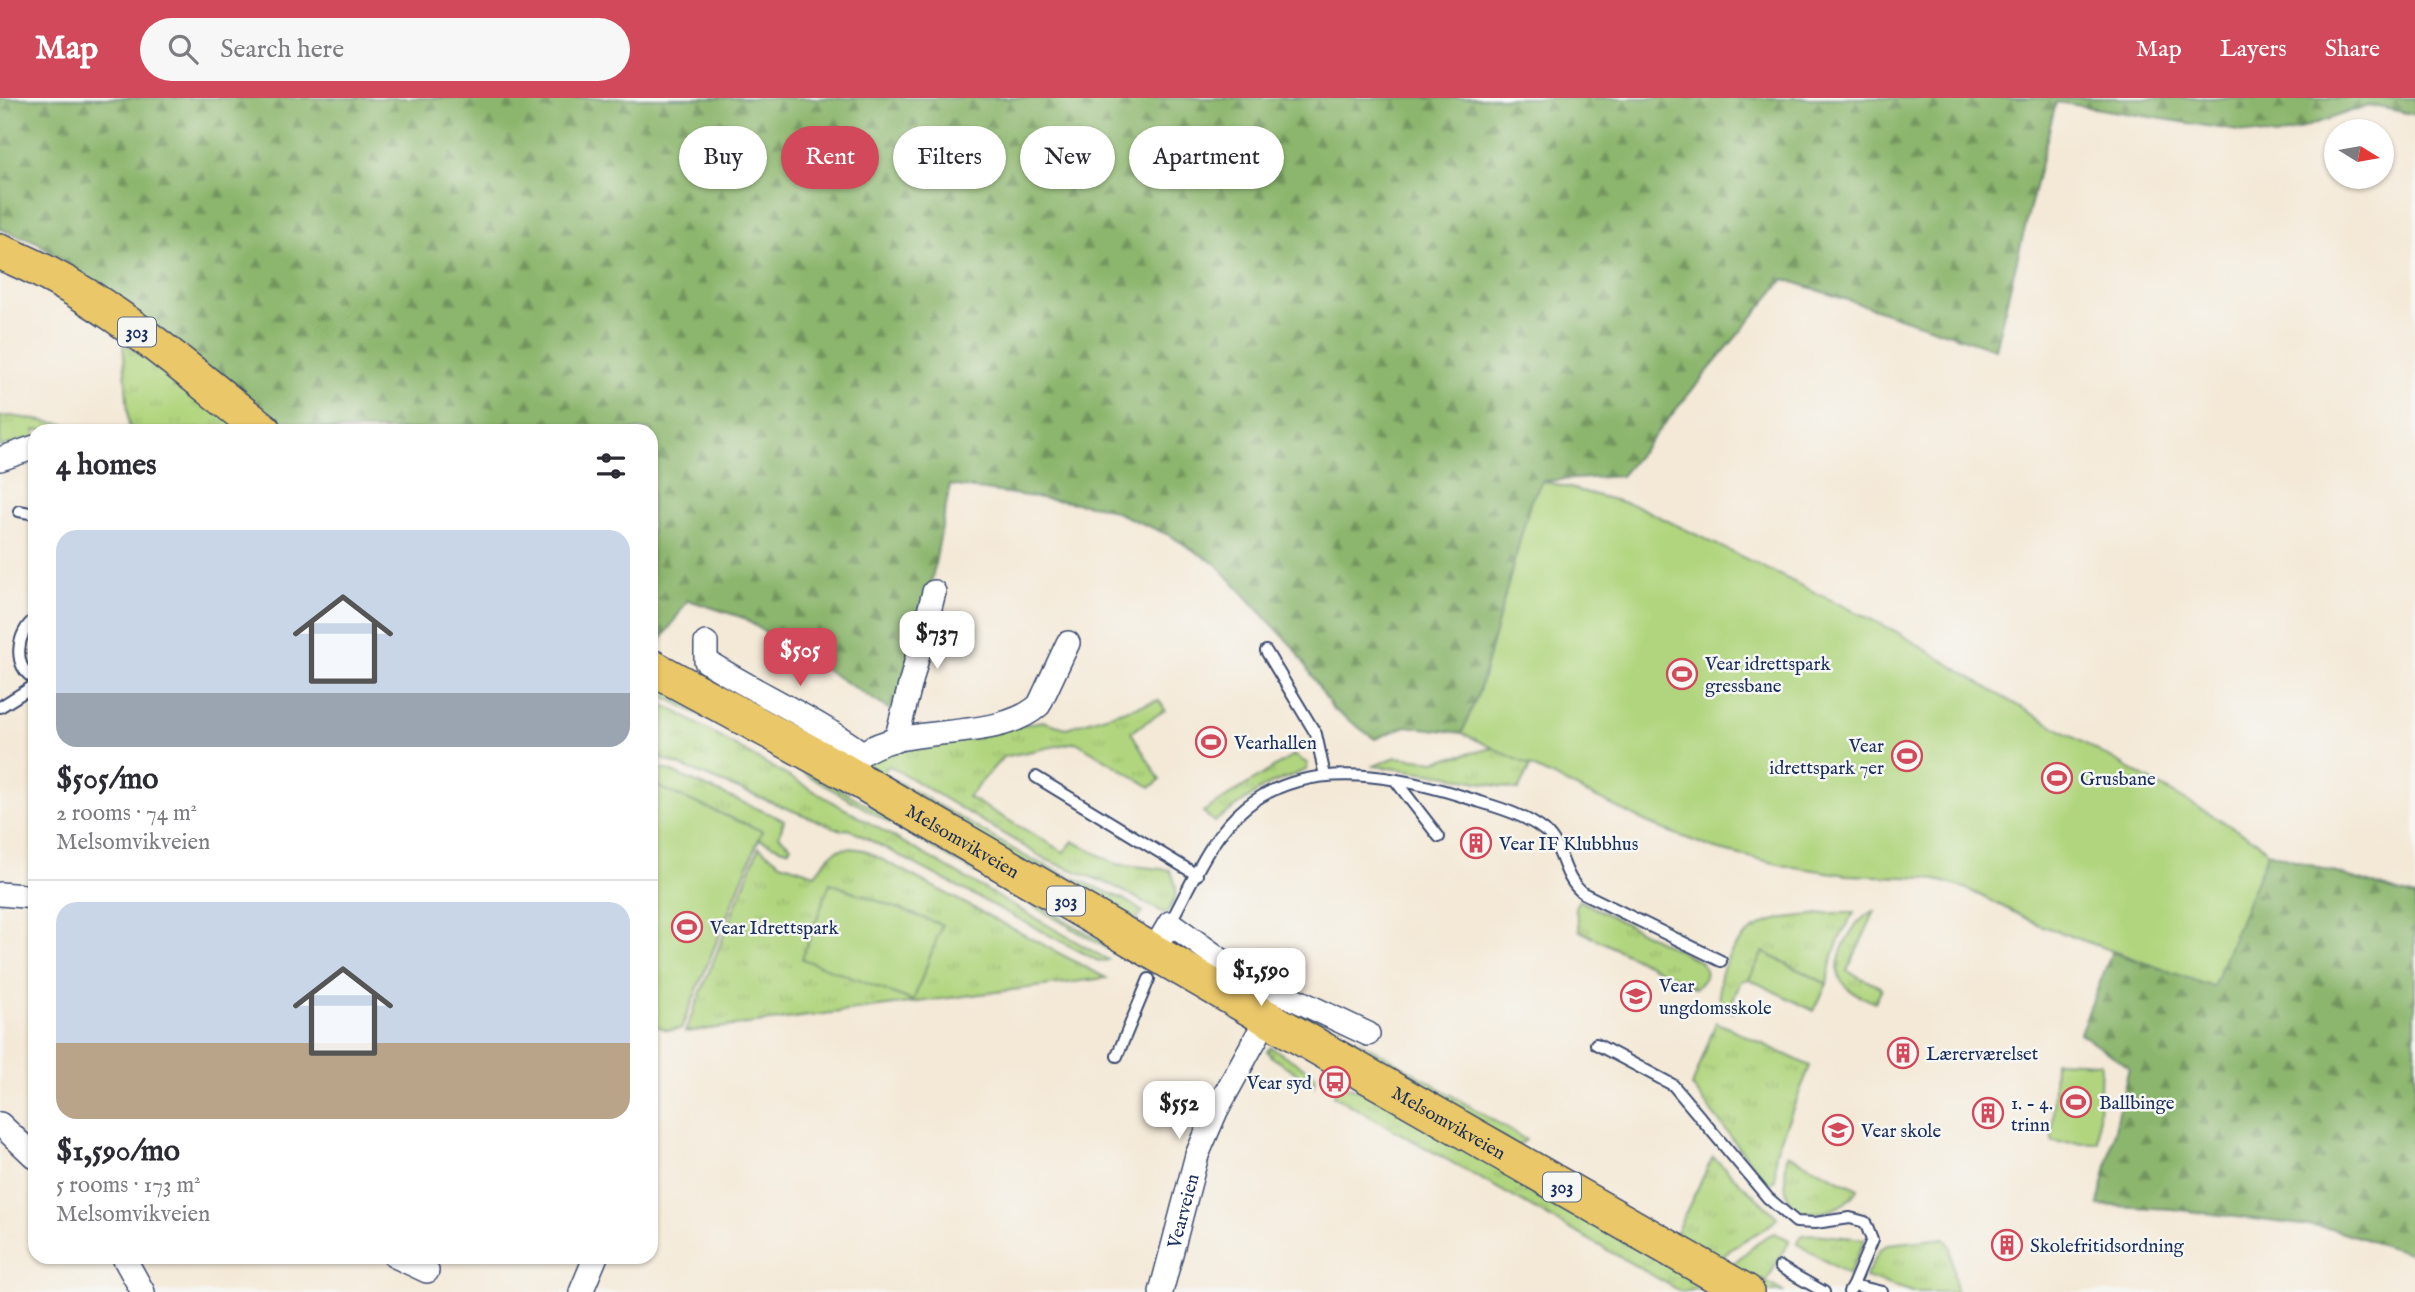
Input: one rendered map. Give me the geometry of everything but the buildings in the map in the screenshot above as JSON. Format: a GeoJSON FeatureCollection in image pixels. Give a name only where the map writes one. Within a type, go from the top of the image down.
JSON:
{"type":"FeatureCollection","features":[{"type":"Feature","properties":{"kind":"main road","name":"303"},"geometry":{"type":"LineString","coordinates":[[0,252],[68,283],[113,313],[254,424]]}},
{"type":"Feature","properties":{"kind":"main road","name":"Melsomvikveien"},"geometry":{"type":"LineString","coordinates":[[658,670],[854,763],[1267,1018],[1746,1292]]}},
{"type":"Feature","properties":{"kind":"street"},"geometry":{"type":"LineString","coordinates":[[0,459],[28,449]]}},
{"type":"Feature","properties":{"kind":"street"},"geometry":{"type":"LineString","coordinates":[[896,740],[934,592]]}},
{"type":"Feature","properties":{"kind":"street","name":"Melsomvikveien"},"geometry":{"type":"LineString","coordinates":[[706,643],[706,661],[744,685],[823,725],[854,763]]}},
{"type":"Feature","properties":{"kind":"street"},"geometry":{"type":"LineString","coordinates":[[854,763],[896,740],[990,727],[1031,713],[1039,705],[1069,643]]}},
{"type":"Feature","properties":{"kind":"street"},"geometry":{"type":"LineString","coordinates":[[0,894],[28,896]]}},
{"type":"Feature","properties":{"kind":"street","name":"Melsomvikveien"},"geometry":{"type":"LineString","coordinates":[[1157,951],[1239,973],[1368,1034]]}},
{"type":"Feature","properties":{"kind":"street","name":"Vearveien"},"geometry":{"type":"LineString","coordinates":[[1161,1292],[1197,1155],[1216,1111],[1267,1018]]}},
{"type":"Feature","properties":{"kind":"street"},"geometry":{"type":"LineString","coordinates":[[0,1124],[28,1150]]}},
{"type":"Feature","properties":{"kind":"street"},"geometry":{"type":"LineString","coordinates":[[128,1264],[143,1292]]}},
{"type":"Feature","properties":{"kind":"street"},"geometry":{"type":"LineString","coordinates":[[413,1264],[427,1271]]}},
{"type":"Feature","properties":{"kind":"street"},"geometry":{"type":"LineString","coordinates":[[580,1292],[592,1264]]}},
{"type":"Feature","properties":{"kind":"lane"},"geometry":{"type":"LineString","coordinates":[[19,511],[28,513]]}},
{"type":"Feature","properties":{"kind":"lane"},"geometry":{"type":"LineString","coordinates":[[28,627],[19,656],[22,668],[28,673]]}},
{"type":"Feature","properties":{"kind":"lane"},"geometry":{"type":"LineString","coordinates":[[1266,651],[1316,734],[1325,776]]}},
{"type":"Feature","properties":{"kind":"lane"},"geometry":{"type":"LineString","coordinates":[[0,707],[28,689]]}},
{"type":"Feature","properties":{"kind":"lane"},"geometry":{"type":"LineString","coordinates":[[1118,1056],[1157,951],[1227,824],[1248,805],[1292,782],[1325,776],[1395,780],[1457,794],[1517,814],[1546,832],[1571,884],[1583,893],[1721,961]]}},
{"type":"Feature","properties":{"kind":"lane"},"geometry":{"type":"LineString","coordinates":[[1036,777],[1197,875]]}},
{"type":"Feature","properties":{"kind":"lane"},"geometry":{"type":"LineString","coordinates":[[1395,780],[1439,837]]}},
{"type":"Feature","properties":{"kind":"lane"},"geometry":{"type":"LineString","coordinates":[[1596,1044],[1673,1085],[1768,1198],[1796,1222],[1815,1223],[1850,1218],[1865,1222],[1872,1240],[1851,1289],[1882,1292]]}},
{"type":"Feature","properties":{"kind":"lane"},"geometry":{"type":"LineString","coordinates":[[1780,1267],[1824,1292]]}},
{"type":"Feature","properties":{"kind":"green space"},"geometry":{"type":"Polygon","coordinates":[[[0,98],[2415,98],[2415,115],[2369,105],[2276,137],[2056,102],[1995,349],[1784,279],[1621,476],[1543,481],[1531,500],[1479,692],[1462,733],[1406,726],[1375,739],[1333,709],[1295,649],[1217,565],[1169,535],[1104,507],[950,485],[925,616],[895,713],[741,617],[688,600],[660,642],[658,424],[284,424],[37,242],[0,229],[0,98]]]}},
{"type":"Feature","properties":{"kind":"green space"},"geometry":{"type":"Polygon","coordinates":[[[123,342],[238,424],[129,424],[123,342]]]}},
{"type":"Feature","properties":{"kind":"green space"},"geometry":{"type":"Polygon","coordinates":[[[11,416],[62,424],[28,424],[28,439],[0,447],[0,417],[11,416]]]}},
{"type":"Feature","properties":{"kind":"green space"},"geometry":{"type":"Polygon","coordinates":[[[1543,481],[1637,506],[1897,632],[2001,696],[2257,841],[2268,852],[2213,987],[2040,925],[1965,888],[1929,878],[1847,875],[1787,866],[1715,849],[1657,827],[1462,733],[1479,692],[1531,500],[1543,481]]]}},
{"type":"Feature","properties":{"kind":"green space"},"geometry":{"type":"Polygon","coordinates":[[[658,683],[1120,952],[1118,955],[731,731],[658,694],[658,683]]]}},
{"type":"Feature","properties":{"kind":"green space"},"geometry":{"type":"Polygon","coordinates":[[[1159,700],[1165,710],[1131,732],[1160,780],[1151,787],[1076,742],[1003,757],[968,797],[1064,852],[1073,841],[1116,864],[1170,870],[1176,893],[1166,914],[1114,886],[1047,860],[890,766],[885,768],[885,774],[1030,859],[1123,899],[1143,912],[1136,920],[1088,891],[1056,881],[865,772],[870,756],[1042,721],[1066,728],[1159,700]]]}},
{"type":"Feature","properties":{"kind":"green space"},"geometry":{"type":"Polygon","coordinates":[[[658,703],[1108,960],[1100,962],[849,829],[841,830],[658,757],[658,703]]]}},
{"type":"Feature","properties":{"kind":"green space"},"geometry":{"type":"Polygon","coordinates":[[[1494,748],[1531,765],[1518,790],[1444,775],[1374,766],[1396,757],[1435,761],[1494,748]]]}},
{"type":"Feature","properties":{"kind":"green space"},"geometry":{"type":"Polygon","coordinates":[[[1294,755],[1308,764],[1306,770],[1266,786],[1214,822],[1203,812],[1294,755]]]}},
{"type":"Feature","properties":{"kind":"green space"},"geometry":{"type":"Polygon","coordinates":[[[658,768],[784,820],[779,836],[791,846],[788,850],[658,798],[658,768]]]}},
{"type":"Feature","properties":{"kind":"green space","name":"Vear Idrettspark"},"geometry":{"type":"Polygon","coordinates":[[[658,787],[762,831],[681,1029],[667,1030],[658,1027],[658,787]]]}},
{"type":"Feature","properties":{"kind":"green space"},"geometry":{"type":"Polygon","coordinates":[[[759,847],[781,863],[815,874],[840,849],[864,850],[1106,978],[685,1032],[759,847]]]}},
{"type":"Feature","properties":{"kind":"green space"},"geometry":{"type":"Polygon","coordinates":[[[2268,852],[2415,897],[2415,1255],[2333,1229],[2172,1209],[2098,1205],[2129,1067],[2080,1033],[2112,952],[2213,986],[2268,852]]]}},
{"type":"Feature","properties":{"kind":"green space"},"geometry":{"type":"Polygon","coordinates":[[[830,883],[942,925],[913,1001],[802,959],[830,883]]]}},
{"type":"Feature","properties":{"kind":"green space"},"geometry":{"type":"Polygon","coordinates":[[[1579,900],[1701,962],[1706,973],[1704,979],[1696,988],[1580,931],[1575,907],[1579,900]]]}},
{"type":"Feature","properties":{"kind":"green space"},"geometry":{"type":"Polygon","coordinates":[[[1875,911],[1847,971],[1882,988],[1875,1003],[1846,987],[1838,970],[1842,949],[1853,929],[1868,914],[1875,911]]]}},
{"type":"Feature","properties":{"kind":"green space"},"geometry":{"type":"Polygon","coordinates":[[[1830,913],[1854,913],[1836,947],[1827,984],[1763,952],[1749,979],[1741,981],[1732,1002],[1736,1005],[1733,1012],[1721,1004],[1720,981],[1727,959],[1750,933],[1776,920],[1830,913]]]}},
{"type":"Feature","properties":{"kind":"green space"},"geometry":{"type":"Polygon","coordinates":[[[1177,939],[1255,986],[1388,1057],[1526,1140],[1517,1146],[1178,953],[1177,939]]]}},
{"type":"Feature","properties":{"kind":"green space"},"geometry":{"type":"Polygon","coordinates":[[[1763,952],[1827,984],[1814,1011],[1749,979],[1763,952]]]}},
{"type":"Feature","properties":{"kind":"green space"},"geometry":{"type":"Polygon","coordinates":[[[1716,1022],[1810,1066],[1776,1151],[1775,1180],[1768,1185],[1692,1086],[1716,1022]]]}},
{"type":"Feature","properties":{"kind":"green space"},"geometry":{"type":"Polygon","coordinates":[[[1271,1047],[1315,1075],[1314,1085],[1272,1057],[1267,1051],[1271,1047]]]}},
{"type":"Feature","properties":{"kind":"green space","name":"Ballbinge"},"geometry":{"type":"Polygon","coordinates":[[[2055,1061],[2101,1063],[2098,1143],[2052,1142],[2055,1061]]]}},
{"type":"Feature","properties":{"kind":"green space"},"geometry":{"type":"Polygon","coordinates":[[[1338,1084],[1381,1096],[1707,1287],[1682,1292],[1334,1096],[1338,1084]]]}},
{"type":"Feature","properties":{"kind":"green space"},"geometry":{"type":"Polygon","coordinates":[[[1787,1154],[1858,1189],[1845,1202],[1829,1210],[1811,1213],[1793,1208],[1786,1189],[1787,1154]]]}},
{"type":"Feature","properties":{"kind":"green space"},"geometry":{"type":"Polygon","coordinates":[[[1713,1157],[1777,1217],[1767,1227],[1734,1247],[1721,1260],[1731,1265],[1765,1237],[1774,1233],[1790,1240],[1766,1282],[1783,1292],[1768,1292],[1673,1238],[1713,1157]]]}},
{"type":"Feature","properties":{"kind":"green space"},"geometry":{"type":"Polygon","coordinates":[[[1802,1235],[1865,1239],[1849,1275],[1797,1244],[1802,1235]]]}},
{"type":"Feature","properties":{"kind":"green space"},"geometry":{"type":"Polygon","coordinates":[[[1945,1238],[1950,1246],[1956,1292],[1913,1292],[1865,1277],[1880,1250],[1888,1244],[1945,1238]]]}},
{"type":"Feature","properties":{"kind":"place","name":"Vear idrettspark gressbane"},"geometry":{"type":"Point","coordinates":[1682,674]}},
{"type":"Feature","properties":{"kind":"place","name":"Vearhallen"},"geometry":{"type":"Point","coordinates":[1211,742]}},
{"type":"Feature","properties":{"kind":"place","name":"Vear idrettspark 7er"},"geometry":{"type":"Point","coordinates":[1907,756]}},
{"type":"Feature","properties":{"kind":"place","name":"Grusbane"},"geometry":{"type":"Point","coordinates":[2057,778]}},
{"type":"Feature","properties":{"kind":"place","name":"Vear IF Klubbhus"},"geometry":{"type":"Point","coordinates":[1476,843]}},
{"type":"Feature","properties":{"kind":"place","name":"Vear Idrettspark"},"geometry":{"type":"Point","coordinates":[687,927]}},
{"type":"Feature","properties":{"kind":"place","name":"Vear ungdomsskole"},"geometry":{"type":"Point","coordinates":[1636,996]}},
{"type":"Feature","properties":{"kind":"place","name":"Lærerværelset"},"geometry":{"type":"Point","coordinates":[1903,1053]}},
{"type":"Feature","properties":{"kind":"place","name":"Vear syd"},"geometry":{"type":"Point","coordinates":[1335,1082]}},
{"type":"Feature","properties":{"kind":"place","name":"Ballbinge"},"geometry":{"type":"Point","coordinates":[2076,1102]}},
{"type":"Feature","properties":{"kind":"place","name":"1. - 4. trinn"},"geometry":{"type":"Point","coordinates":[1988,1113]}},
{"type":"Feature","properties":{"kind":"place","name":"Vear skole"},"geometry":{"type":"Point","coordinates":[1838,1130]}},
{"type":"Feature","properties":{"kind":"place","name":"Skolefritidsordning"},"geometry":{"type":"Point","coordinates":[2007,1245]}}]}
